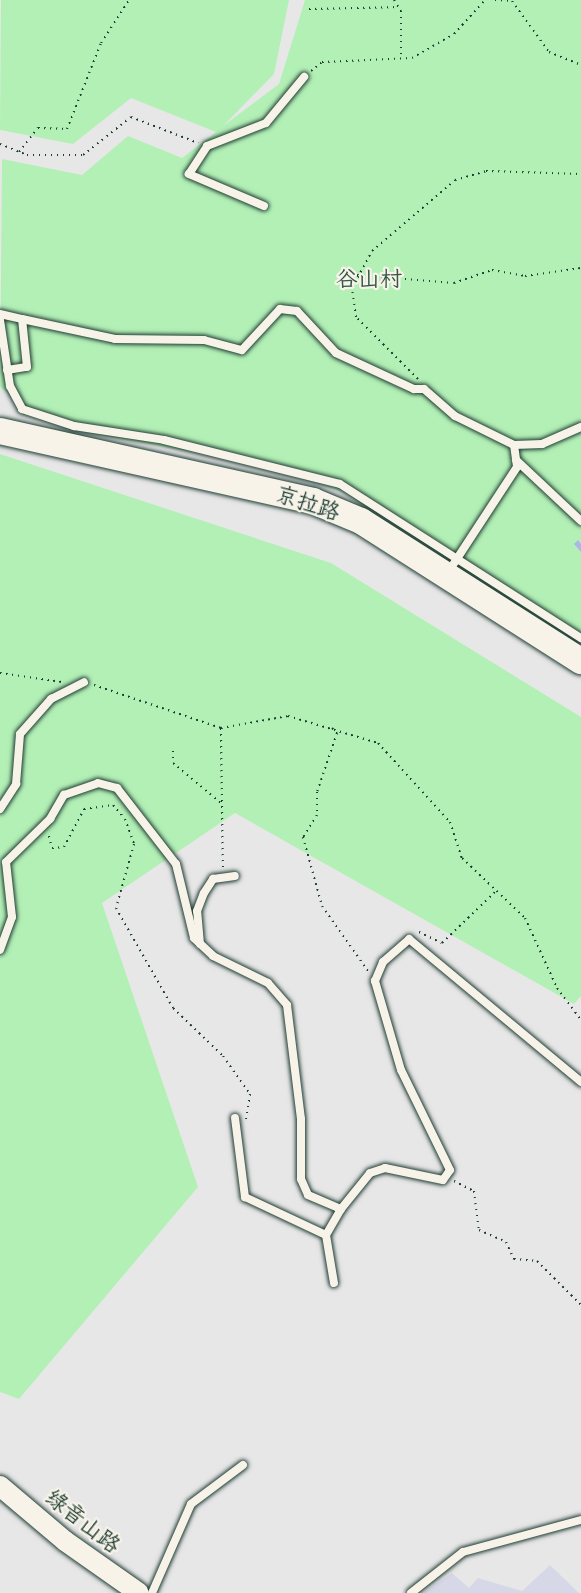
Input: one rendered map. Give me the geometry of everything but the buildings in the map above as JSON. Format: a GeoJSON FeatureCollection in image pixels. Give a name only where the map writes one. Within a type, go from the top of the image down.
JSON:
{"type":"FeatureCollection","features":[{"type":"Feature","properties":{"kind":"highway","name":"京拉路"},"geometry":{"type":"LineString","coordinates":[[0,431],[313,501],[361,521],[451,568],[581,661]]}},
{"type":"Feature","properties":{"kind":"street"},"geometry":{"type":"LineString","coordinates":[[0,416],[29,438]]}},
{"type":"Feature","properties":{"kind":"street","name":"绿音山路"},"geometry":{"type":"LineString","coordinates":[[0,1486],[65,1541],[139,1593]]}},
{"type":"Feature","properties":{"kind":"lane"},"geometry":{"type":"LineString","coordinates":[[264,206],[189,174],[207,146],[266,123],[304,77]]}},
{"type":"Feature","properties":{"kind":"lane"},"geometry":{"type":"LineString","coordinates":[[0,314],[115,339],[204,340],[242,350],[280,309],[297,311],[336,353],[414,389],[424,389],[455,416],[514,445],[542,444],[581,427]]}},
{"type":"Feature","properties":{"kind":"lane"},"geometry":{"type":"LineString","coordinates":[[7,370],[27,368],[22,319]]}},
{"type":"Feature","properties":{"kind":"lane"},"geometry":{"type":"LineString","coordinates":[[0,320],[7,370],[22,409],[74,426],[152,438],[340,484],[451,568],[581,638]]}},
{"type":"Feature","properties":{"kind":"lane"},"geometry":{"type":"LineString","coordinates":[[451,568],[517,467],[514,445]]}},
{"type":"Feature","properties":{"kind":"lane"},"geometry":{"type":"LineString","coordinates":[[516,460],[581,521]]}},
{"type":"Feature","properties":{"kind":"lane"},"geometry":{"type":"LineString","coordinates":[[0,809],[16,784],[20,734],[51,699],[84,682]]}},
{"type":"Feature","properties":{"kind":"lane"},"geometry":{"type":"LineString","coordinates":[[0,950],[12,917],[6,862],[50,819],[72,789],[98,783],[117,788],[176,864],[184,906],[200,944],[213,956],[268,983],[287,1005],[301,1119],[302,1179],[308,1195],[341,1209]]}},
{"type":"Feature","properties":{"kind":"lane"},"geometry":{"type":"LineString","coordinates":[[200,944],[197,911],[213,879],[235,876]]}},
{"type":"Feature","properties":{"kind":"lane"},"geometry":{"type":"LineString","coordinates":[[334,1283],[327,1235],[341,1209],[370,1173],[385,1168],[442,1180],[450,1170],[401,1070],[375,981],[383,962],[409,939],[581,1082]]}},
{"type":"Feature","properties":{"kind":"lane"},"geometry":{"type":"LineString","coordinates":[[235,1118],[245,1197],[327,1235]]}},
{"type":"Feature","properties":{"kind":"lane"},"geometry":{"type":"LineString","coordinates":[[152,1593],[191,1504],[243,1465]]}},
{"type":"Feature","properties":{"kind":"lane"},"geometry":{"type":"LineString","coordinates":[[411,1593],[464,1552],[581,1520]]}},
{"type":"Feature","properties":{"kind":"path"},"geometry":{"type":"LineString","coordinates":[[19,152],[38,128],[67,129],[101,43],[129,0]]}},
{"type":"Feature","properties":{"kind":"path"},"geometry":{"type":"LineString","coordinates":[[394,0],[398,7],[401,59]]}},
{"type":"Feature","properties":{"kind":"path"},"geometry":{"type":"LineString","coordinates":[[304,77],[322,62],[401,59],[434,48],[485,0]]}},
{"type":"Feature","properties":{"kind":"path"},"geometry":{"type":"LineString","coordinates":[[495,0],[512,1],[549,52],[581,65]]}},
{"type":"Feature","properties":{"kind":"path"},"geometry":{"type":"LineString","coordinates":[[309,9],[398,7]]}},
{"type":"Feature","properties":{"kind":"path"},"geometry":{"type":"LineString","coordinates":[[0,144],[19,152],[83,155],[131,117],[207,146]]}},
{"type":"Feature","properties":{"kind":"path"},"geometry":{"type":"LineString","coordinates":[[424,389],[362,329],[352,304],[357,275],[391,231],[455,180],[486,171],[581,174]]}},
{"type":"Feature","properties":{"kind":"path"},"geometry":{"type":"LineString","coordinates":[[357,275],[454,283],[492,270],[525,276],[581,268]]}},
{"type":"Feature","properties":{"kind":"path"},"geometry":{"type":"LineString","coordinates":[[0,674],[84,682],[221,728],[288,716],[330,726],[378,742],[450,822],[462,858],[498,889],[525,918],[557,988],[581,1020]]}},
{"type":"Feature","properties":{"kind":"path"},"geometry":{"type":"LineString","coordinates":[[330,726],[337,733],[317,792],[317,815],[303,837],[322,906],[375,981]]}},
{"type":"Feature","properties":{"kind":"path"},"geometry":{"type":"LineString","coordinates":[[221,728],[217,775],[223,804],[223,878]]}},
{"type":"Feature","properties":{"kind":"path"},"geometry":{"type":"LineString","coordinates":[[173,751],[173,763],[223,804]]}},
{"type":"Feature","properties":{"kind":"path"},"geometry":{"type":"LineString","coordinates":[[50,819],[52,848],[69,841],[84,809],[113,805],[132,829],[134,844],[116,908],[173,1008],[223,1056],[250,1094],[247,1120],[235,1118]]}},
{"type":"Feature","properties":{"kind":"path"},"geometry":{"type":"LineString","coordinates":[[409,939],[422,930],[442,943],[498,889]]}},
{"type":"Feature","properties":{"kind":"path"},"geometry":{"type":"LineString","coordinates":[[442,1180],[459,1181],[474,1191],[479,1230],[506,1242],[514,1258],[537,1261],[581,1305]]}},
{"type":"Feature","properties":{"kind":"shaded area"},"geometry":{"type":"Polygon","coordinates":[[[550,1565],[579,1593],[423,1593],[452,1573],[469,1588],[478,1578],[522,1591],[550,1565]]]}},
{"type":"Feature","properties":{"kind":"green space","name":"谷山村"},"geometry":{"type":"Polygon","coordinates":[[[1,0],[289,0],[274,74],[223,126],[279,84],[305,0],[581,0],[581,641],[494,591],[344,492],[265,466],[69,429],[37,416],[0,387],[2,159],[82,175],[128,136],[182,158],[216,132],[131,98],[73,144],[0,130],[1,0]]]}},
{"type":"Feature","properties":{"kind":"green space"},"geometry":{"type":"Polygon","coordinates":[[[0,454],[331,563],[581,717],[581,996],[574,1004],[235,813],[102,903],[198,1187],[19,1399],[0,1392],[0,454]]]}}]}
